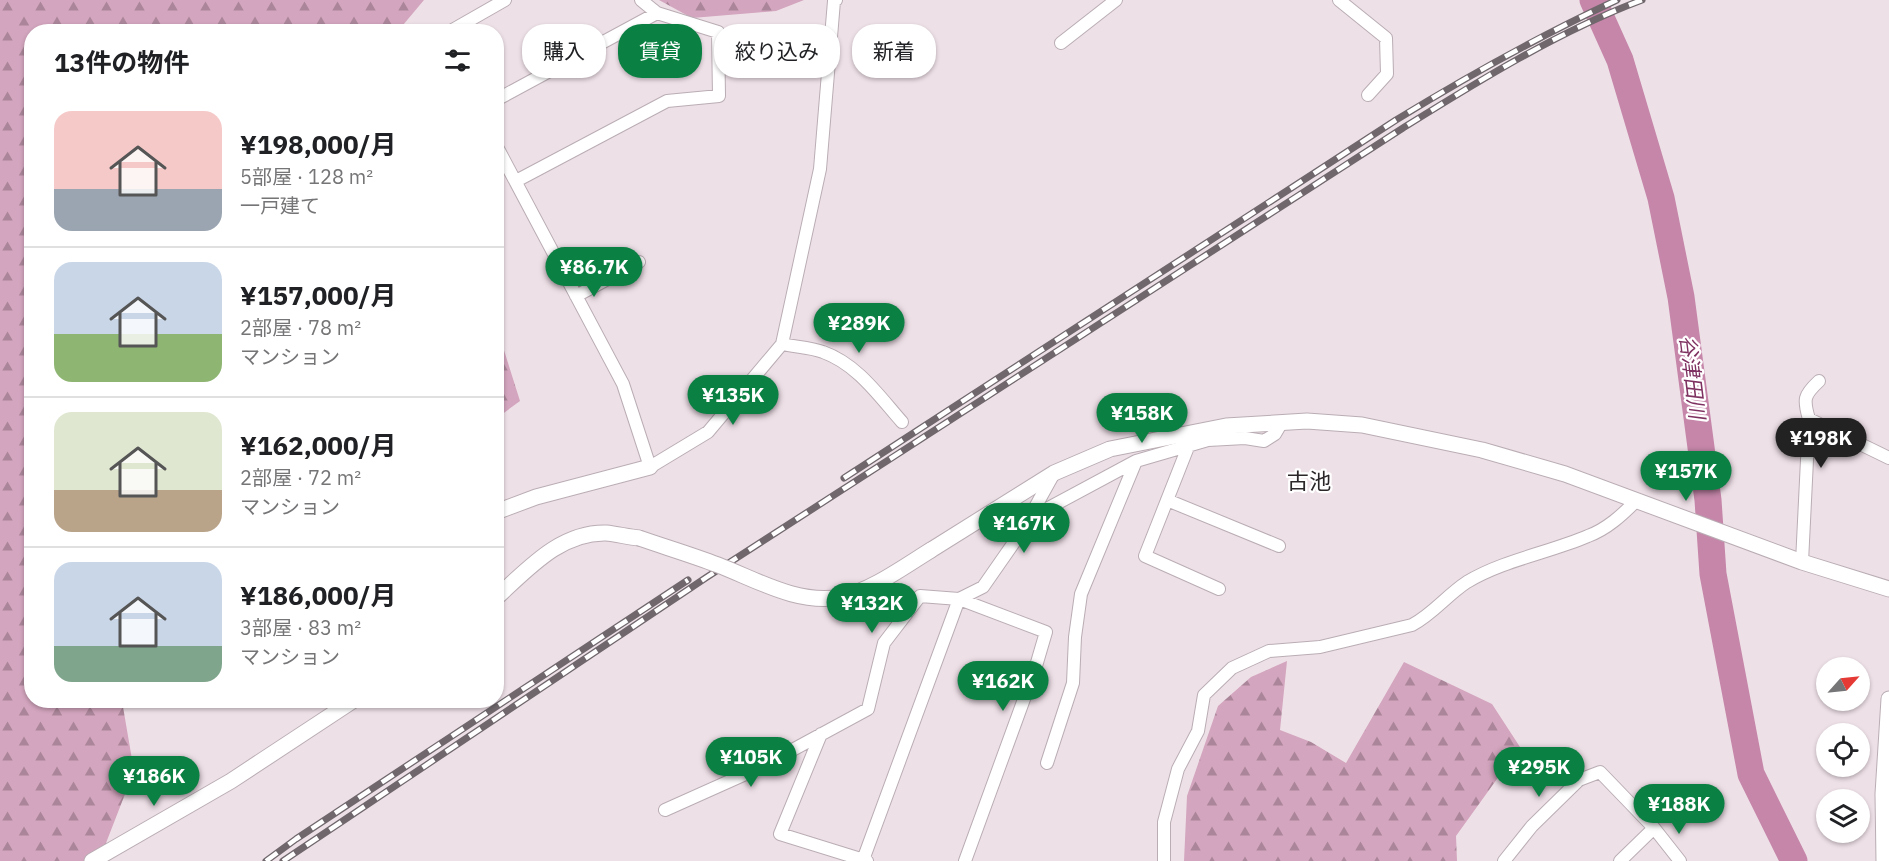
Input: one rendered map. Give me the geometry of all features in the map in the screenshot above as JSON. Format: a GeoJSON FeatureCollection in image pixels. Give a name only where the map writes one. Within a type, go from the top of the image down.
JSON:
{"type":"FeatureCollection","features":[{"type":"Feature","properties":{"kind":"street"},"geometry":{"type":"LineString","coordinates":[[463,24],[505,0]]}},
{"type":"Feature","properties":{"kind":"street"},"geometry":{"type":"LineString","coordinates":[[516,181],[667,101],[718,96],[718,32],[657,14],[641,0]]}},
{"type":"Feature","properties":{"kind":"street"},"geometry":{"type":"LineString","coordinates":[[504,509],[536,497],[650,467],[708,432],[782,344],[820,169],[834,1],[836,0]]}},
{"type":"Feature","properties":{"kind":"street"},"geometry":{"type":"LineString","coordinates":[[1061,43],[1116,0]]}},
{"type":"Feature","properties":{"kind":"street"},"geometry":{"type":"LineString","coordinates":[[1339,0],[1386,38],[1387,74],[1368,95]]}},
{"type":"Feature","properties":{"kind":"street"},"geometry":{"type":"LineString","coordinates":[[504,96],[657,14]]}},
{"type":"Feature","properties":{"kind":"street"},"geometry":{"type":"LineString","coordinates":[[504,159],[623,384],[650,467]]}},
{"type":"Feature","properties":{"kind":"street"},"geometry":{"type":"LineString","coordinates":[[576,296],[639,262]]}},
{"type":"Feature","properties":{"kind":"street"},"geometry":{"type":"LineString","coordinates":[[782,344],[822,351],[845,362],[866,381],[902,422]]}},
{"type":"Feature","properties":{"kind":"street"},"geometry":{"type":"LineString","coordinates":[[1802,562],[1809,419],[1804,404],[1807,393],[1819,381]]}},
{"type":"Feature","properties":{"kind":"street"},"geometry":{"type":"LineString","coordinates":[[1809,419],[1889,458]]}},
{"type":"Feature","properties":{"kind":"street"},"geometry":{"type":"LineString","coordinates":[[504,591],[541,558],[574,538],[607,533],[639,538],[715,564],[776,590],[816,600],[843,596],[862,589],[931,550],[1054,473],[1110,449],[1226,426],[1307,421],[1362,425],[1482,450],[1565,474],[1802,562],[1889,589]]}},
{"type":"Feature","properties":{"kind":"street"},"geometry":{"type":"LineString","coordinates":[[1028,519],[1137,461],[1208,440],[1222,438],[1264,441],[1275,434],[1282,422]]}},
{"type":"Feature","properties":{"kind":"street"},"geometry":{"type":"LineString","coordinates":[[1188,447],[1145,556],[1219,589]]}},
{"type":"Feature","properties":{"kind":"street"},"geometry":{"type":"LineString","coordinates":[[1047,763],[1072,683],[1081,594],[1137,461]]}},
{"type":"Feature","properties":{"kind":"street"},"geometry":{"type":"LineString","coordinates":[[821,734],[780,834],[865,860],[959,599],[983,587],[1028,519],[1054,473]]}},
{"type":"Feature","properties":{"kind":"street"},"geometry":{"type":"LineString","coordinates":[[1167,500],[1279,546]]}},
{"type":"Feature","properties":{"kind":"street"},"geometry":{"type":"LineString","coordinates":[[1164,861],[1164,822],[1178,769],[1198,731],[1204,695],[1232,668],[1269,651],[1320,647],[1412,625],[1423,619],[1468,582],[1525,557],[1590,536],[1641,503]]}},
{"type":"Feature","properties":{"kind":"street"},"geometry":{"type":"LineString","coordinates":[[664,810],[761,767],[868,709],[884,643],[920,596],[959,599],[1046,632],[1036,666],[965,861]]}},
{"type":"Feature","properties":{"kind":"street"},"geometry":{"type":"LineString","coordinates":[[1884,861],[1883,794],[1889,699]]}},
{"type":"Feature","properties":{"kind":"street"},"geometry":{"type":"LineString","coordinates":[[92,861],[231,781],[342,708]]}},
{"type":"Feature","properties":{"kind":"street"},"geometry":{"type":"LineString","coordinates":[[1504,861],[1533,826],[1579,780],[1600,772],[1654,828],[1680,861]]}},
{"type":"Feature","properties":{"kind":"street"},"geometry":{"type":"LineString","coordinates":[[1620,861],[1654,828]]}},
{"type":"Feature","properties":{"kind":"green space"},"geometry":{"type":"Polygon","coordinates":[[[0,0],[424,0],[404,24],[24,24],[24,708],[123,708],[134,771],[99,861],[0,861],[0,0]]]}},
{"type":"Feature","properties":{"kind":"green space"},"geometry":{"type":"Polygon","coordinates":[[[659,0],[804,0],[776,11],[692,18],[659,0]]]}},
{"type":"Feature","properties":{"kind":"green space"},"geometry":{"type":"Polygon","coordinates":[[[504,350],[520,401],[504,413],[504,350]]]}},
{"type":"Feature","properties":{"kind":"green space"},"geometry":{"type":"Polygon","coordinates":[[[1287,661],[1280,730],[1311,742],[1346,763],[1404,662],[1492,704],[1520,747],[1456,836],[1457,861],[1184,861],[1187,796],[1218,706],[1251,677],[1287,661]]]}},
{"type":"Feature","properties":{"kind":"waterway","name":"谷津田川"},"geometry":{"type":"LineString","coordinates":[[1593,0],[1620,60],[1661,198],[1681,297],[1708,500],[1713,574],[1751,774],[1794,861]]}},
{"type":"Feature","properties":{"kind":"railway"},"geometry":{"type":"LineString","coordinates":[[844,478],[1396,120],[1505,57],[1617,0]]}},
{"type":"Feature","properties":{"kind":"railway"},"geometry":{"type":"LineString","coordinates":[[283,861],[707,577],[1403,128],[1489,75],[1549,42],[1642,0]]}},
{"type":"Feature","properties":{"kind":"railway"},"geometry":{"type":"LineString","coordinates":[[504,702],[688,580]]}},
{"type":"Feature","properties":{"kind":"railway"},"geometry":{"type":"LineString","coordinates":[[266,861],[494,708]]}},
{"type":"Feature","properties":{"kind":"district","name":"古池"},"geometry":{"type":"Point","coordinates":[1309,481]}}]}
